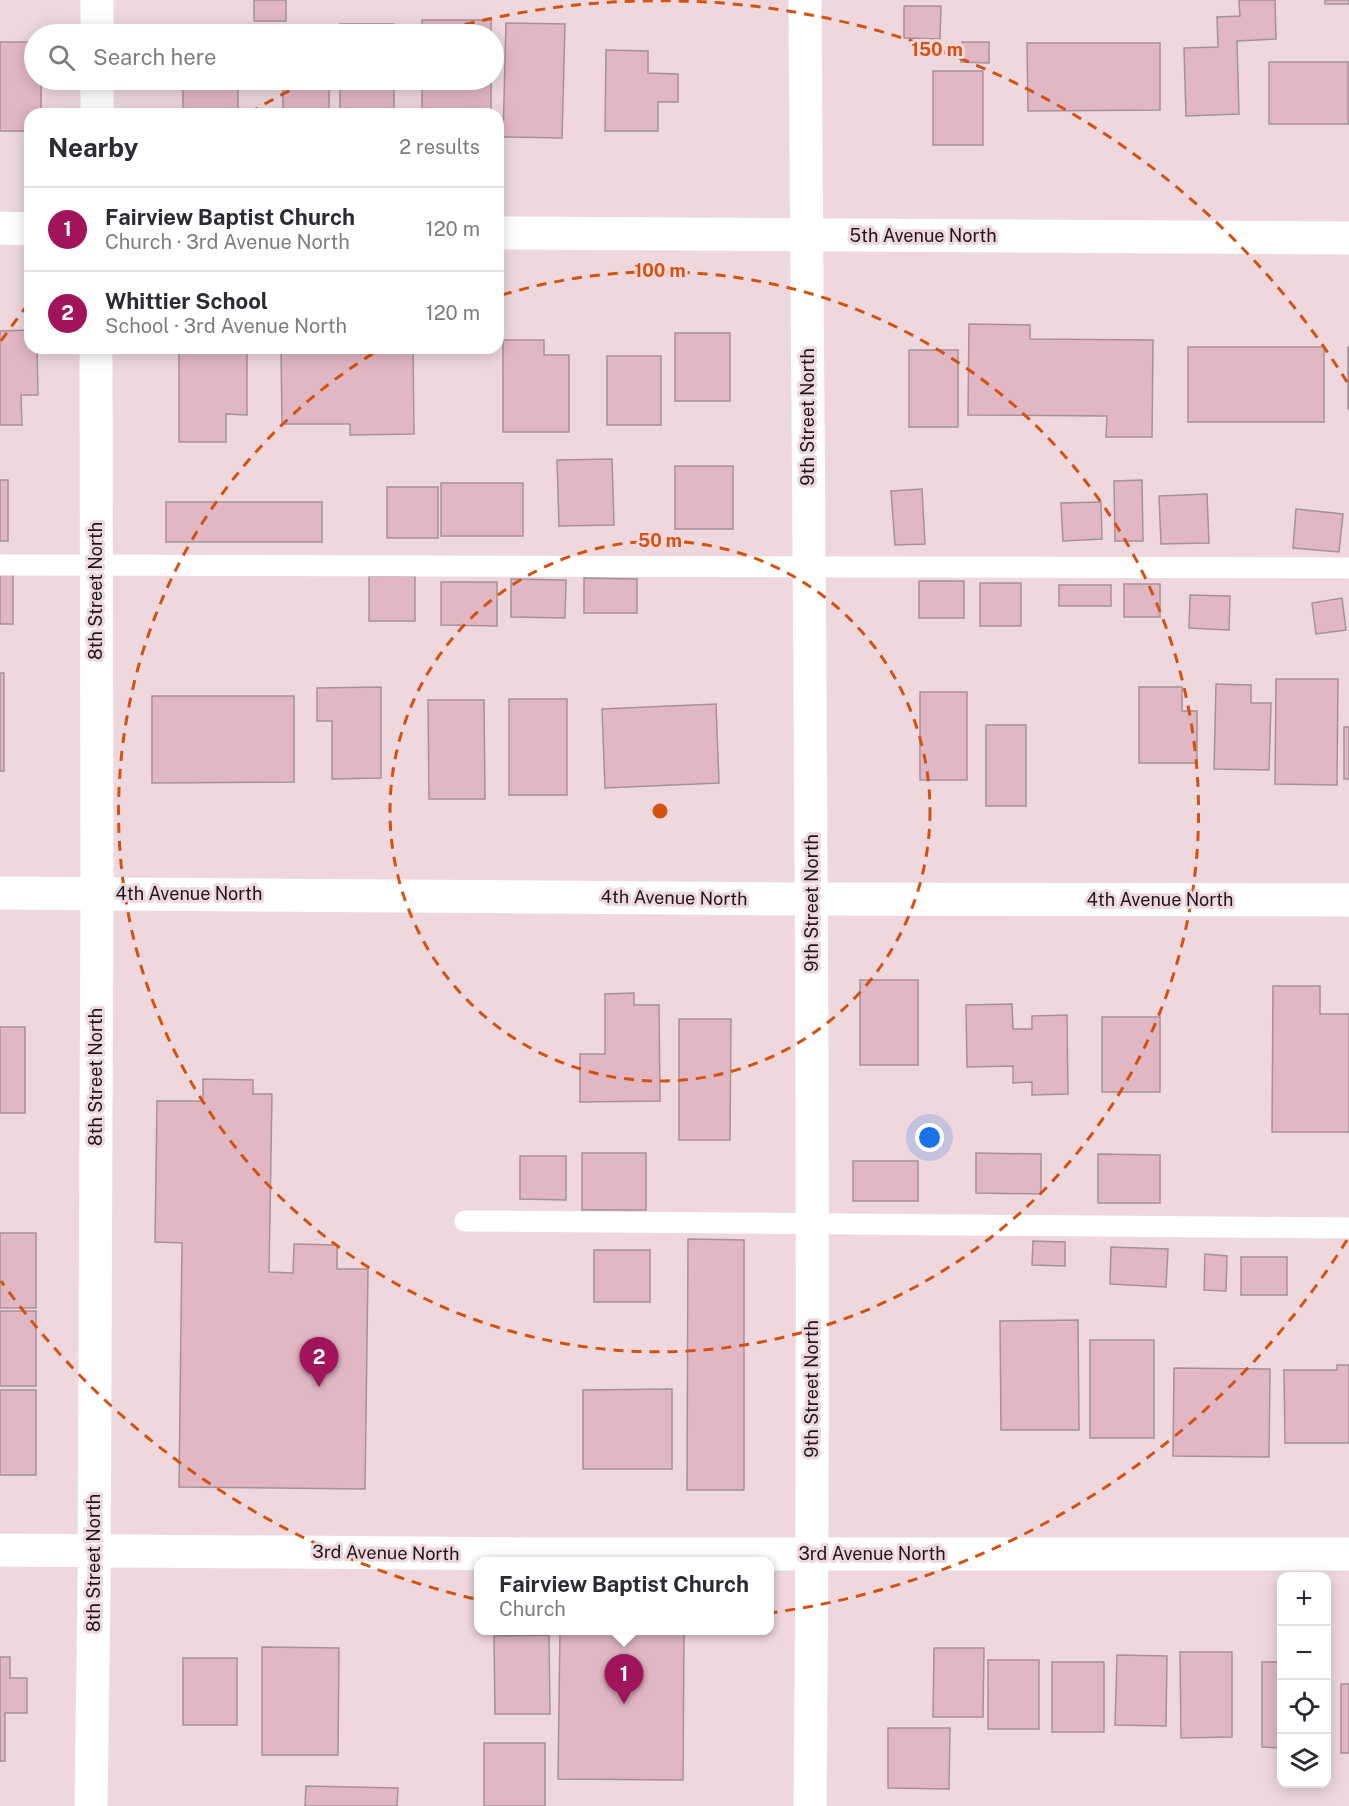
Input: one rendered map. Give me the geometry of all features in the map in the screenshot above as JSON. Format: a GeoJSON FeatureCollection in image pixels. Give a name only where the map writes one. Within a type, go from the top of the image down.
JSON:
{"type":"FeatureCollection","features":[{"type":"Feature","properties":{"kind":"street"},"geometry":{"type":"LineString","coordinates":[[97,0],[97,24]]}},
{"type":"Feature","properties":{"kind":"street","name":"9th Street North"},"geometry":{"type":"LineString","coordinates":[[805,0],[812,899],[810,1806]]}},
{"type":"Feature","properties":{"kind":"street"},"geometry":{"type":"LineString","coordinates":[[97,90],[97,108]]}},
{"type":"Feature","properties":{"kind":"street"},"geometry":{"type":"LineString","coordinates":[[0,228],[24,228]]}},
{"type":"Feature","properties":{"kind":"street","name":"5th Avenue North"},"geometry":{"type":"LineString","coordinates":[[504,232],[1349,238]]}},
{"type":"Feature","properties":{"kind":"street","name":"8th Street North"},"geometry":{"type":"LineString","coordinates":[[91,1806],[97,894],[96,354]]}},
{"type":"Feature","properties":{"kind":"street","name":"4th Avenue North"},"geometry":{"type":"LineString","coordinates":[[0,893],[1349,900]]}},
{"type":"Feature","properties":{"kind":"street","name":"3rd Avenue North"},"geometry":{"type":"LineString","coordinates":[[0,1550],[1349,1554]]}},
{"type":"Feature","properties":{"kind":"lane"},"geometry":{"type":"LineString","coordinates":[[0,565],[1349,568]]}},
{"type":"Feature","properties":{"kind":"lane"},"geometry":{"type":"LineString","coordinates":[[465,1221],[1349,1228]]}},
{"type":"Feature","properties":{"kind":"building"},"geometry":{"type":"Polygon","coordinates":[[[254,0],[286,0],[286,21],[254,21],[254,0]]]}},
{"type":"Feature","properties":{"kind":"building"},"geometry":{"type":"Polygon","coordinates":[[[1239,0],[1275,0],[1276,39],[1237,41],[1239,114],[1186,116],[1184,48],[1218,47],[1217,17],[1240,16],[1239,0]]]}},
{"type":"Feature","properties":{"kind":"building"},"geometry":{"type":"Polygon","coordinates":[[[1325,0],[1349,0],[1349,4],[1325,4],[1325,0]]]}},
{"type":"Feature","properties":{"kind":"building"},"geometry":{"type":"Polygon","coordinates":[[[904,6],[941,6],[940,39],[904,38],[904,6]]]}},
{"type":"Feature","properties":{"kind":"building"},"geometry":{"type":"Polygon","coordinates":[[[422,20],[491,20],[491,24],[422,24],[422,20]]]}},
{"type":"Feature","properties":{"kind":"building"},"geometry":{"type":"Polygon","coordinates":[[[506,23],[565,24],[562,138],[504,137],[506,23]]]}},
{"type":"Feature","properties":{"kind":"building"},"geometry":{"type":"Polygon","coordinates":[[[0,42],[24,42],[24,90],[41,90],[41,108],[24,108],[24,131],[0,131],[0,42]]]}},
{"type":"Feature","properties":{"kind":"building"},"geometry":{"type":"Polygon","coordinates":[[[962,42],[989,42],[989,63],[961,62],[962,42]]]}},
{"type":"Feature","properties":{"kind":"building"},"geometry":{"type":"Polygon","coordinates":[[[1027,43],[1160,43],[1160,110],[1028,111],[1027,43]]]}},
{"type":"Feature","properties":{"kind":"building"},"geometry":{"type":"Polygon","coordinates":[[[606,50],[648,51],[648,73],[678,74],[678,102],[658,102],[658,131],[605,131],[606,50]]]}},
{"type":"Feature","properties":{"kind":"building"},"geometry":{"type":"Polygon","coordinates":[[[1269,62],[1348,62],[1348,124],[1269,124],[1269,62]]]}},
{"type":"Feature","properties":{"kind":"building"},"geometry":{"type":"Polygon","coordinates":[[[933,71],[983,71],[983,145],[933,145],[933,71]]]}},
{"type":"Feature","properties":{"kind":"building"},"geometry":{"type":"Polygon","coordinates":[[[183,90],[238,90],[238,108],[183,108],[183,90]]]}},
{"type":"Feature","properties":{"kind":"building"},"geometry":{"type":"Polygon","coordinates":[[[283,90],[329,90],[329,108],[283,108],[283,90]]]}},
{"type":"Feature","properties":{"kind":"building"},"geometry":{"type":"Polygon","coordinates":[[[340,90],[394,90],[394,108],[340,108],[340,90]]]}},
{"type":"Feature","properties":{"kind":"building"},"geometry":{"type":"Polygon","coordinates":[[[422,90],[491,90],[491,108],[422,108],[422,90]]]}},
{"type":"Feature","properties":{"kind":"building"},"geometry":{"type":"Polygon","coordinates":[[[969,324],[1030,325],[1030,339],[1153,340],[1152,437],[1106,437],[1107,416],[968,415],[969,324]]]}},
{"type":"Feature","properties":{"kind":"building"},"geometry":{"type":"Polygon","coordinates":[[[24,330],[24,354],[37,354],[38,395],[21,395],[22,425],[0,425],[0,331],[24,330]]]}},
{"type":"Feature","properties":{"kind":"building"},"geometry":{"type":"Polygon","coordinates":[[[675,333],[730,333],[730,401],[675,401],[675,333]]]}},
{"type":"Feature","properties":{"kind":"building"},"geometry":{"type":"Polygon","coordinates":[[[504,340],[544,340],[544,355],[569,355],[569,432],[503,432],[504,340]]]}},
{"type":"Feature","properties":{"kind":"building"},"geometry":{"type":"Polygon","coordinates":[[[1188,347],[1324,347],[1324,422],[1188,422],[1188,347]]]}},
{"type":"Feature","properties":{"kind":"building"},"geometry":{"type":"Polygon","coordinates":[[[1349,347],[1349,409],[1348,409],[1349,347]]]}},
{"type":"Feature","properties":{"kind":"building"},"geometry":{"type":"Polygon","coordinates":[[[909,350],[958,350],[958,427],[909,427],[909,350]]]}},
{"type":"Feature","properties":{"kind":"building"},"geometry":{"type":"Polygon","coordinates":[[[179,354],[247,354],[247,415],[226,414],[226,442],[179,442],[179,354]]]}},
{"type":"Feature","properties":{"kind":"building"},"geometry":{"type":"Polygon","coordinates":[[[281,354],[413,354],[414,434],[350,435],[350,424],[282,424],[281,354]]]}},
{"type":"Feature","properties":{"kind":"building"},"geometry":{"type":"Polygon","coordinates":[[[607,356],[661,356],[661,425],[607,425],[607,356]]]}},
{"type":"Feature","properties":{"kind":"building"},"geometry":{"type":"Polygon","coordinates":[[[612,459],[614,525],[559,526],[557,460],[612,459]]]}},
{"type":"Feature","properties":{"kind":"building"},"geometry":{"type":"Polygon","coordinates":[[[675,466],[733,466],[733,529],[675,529],[675,466]]]}},
{"type":"Feature","properties":{"kind":"building"},"geometry":{"type":"Polygon","coordinates":[[[0,480],[8,480],[8,541],[0,541],[0,480]]]}},
{"type":"Feature","properties":{"kind":"building"},"geometry":{"type":"Polygon","coordinates":[[[1142,480],[1143,541],[1115,541],[1114,481],[1142,480]]]}},
{"type":"Feature","properties":{"kind":"building"},"geometry":{"type":"Polygon","coordinates":[[[441,483],[523,483],[523,536],[441,536],[441,483]]]}},
{"type":"Feature","properties":{"kind":"building"},"geometry":{"type":"Polygon","coordinates":[[[387,487],[438,487],[438,538],[387,538],[387,487]]]}},
{"type":"Feature","properties":{"kind":"building"},"geometry":{"type":"Polygon","coordinates":[[[922,489],[925,544],[895,545],[891,491],[922,489]]]}},
{"type":"Feature","properties":{"kind":"building"},"geometry":{"type":"Polygon","coordinates":[[[1207,494],[1209,543],[1161,544],[1159,496],[1207,494]]]}},
{"type":"Feature","properties":{"kind":"building"},"geometry":{"type":"Polygon","coordinates":[[[166,502],[322,502],[322,542],[166,542],[166,502]]]}},
{"type":"Feature","properties":{"kind":"building"},"geometry":{"type":"Polygon","coordinates":[[[1101,502],[1102,539],[1063,541],[1061,503],[1101,502]]]}},
{"type":"Feature","properties":{"kind":"building"},"geometry":{"type":"Polygon","coordinates":[[[1296,509],[1343,514],[1339,552],[1293,548],[1296,509]]]}},
{"type":"Feature","properties":{"kind":"building"},"geometry":{"type":"Polygon","coordinates":[[[0,574],[13,574],[13,624],[0,624],[0,574]]]}},
{"type":"Feature","properties":{"kind":"building"},"geometry":{"type":"Polygon","coordinates":[[[369,576],[415,576],[415,621],[369,621],[369,576]]]}},
{"type":"Feature","properties":{"kind":"building"},"geometry":{"type":"Polygon","coordinates":[[[584,578],[637,579],[637,613],[584,613],[584,578]]]}},
{"type":"Feature","properties":{"kind":"building"},"geometry":{"type":"Polygon","coordinates":[[[511,579],[566,580],[565,618],[511,617],[511,579]]]}},
{"type":"Feature","properties":{"kind":"building"},"geometry":{"type":"Polygon","coordinates":[[[919,581],[964,581],[964,618],[919,618],[919,581]]]}},
{"type":"Feature","properties":{"kind":"building"},"geometry":{"type":"Polygon","coordinates":[[[441,582],[497,582],[497,626],[441,625],[441,582]]]}},
{"type":"Feature","properties":{"kind":"building"},"geometry":{"type":"Polygon","coordinates":[[[980,583],[1021,583],[1021,626],[980,626],[980,583]]]}},
{"type":"Feature","properties":{"kind":"building"},"geometry":{"type":"Polygon","coordinates":[[[1124,584],[1160,584],[1160,617],[1124,617],[1124,584]]]}},
{"type":"Feature","properties":{"kind":"building"},"geometry":{"type":"Polygon","coordinates":[[[1059,585],[1111,585],[1111,606],[1059,606],[1059,585]]]}},
{"type":"Feature","properties":{"kind":"building"},"geometry":{"type":"Polygon","coordinates":[[[1190,595],[1230,596],[1229,630],[1189,628],[1190,595]]]}},
{"type":"Feature","properties":{"kind":"building"},"geometry":{"type":"Polygon","coordinates":[[[1342,598],[1346,630],[1316,634],[1312,603],[1342,598]]]}},
{"type":"Feature","properties":{"kind":"building"},"geometry":{"type":"Polygon","coordinates":[[[0,673],[4,673],[4,771],[0,771],[0,673]]]}},
{"type":"Feature","properties":{"kind":"building"},"geometry":{"type":"Polygon","coordinates":[[[1276,679],[1338,679],[1337,785],[1275,784],[1276,679]]]}},
{"type":"Feature","properties":{"kind":"building"},"geometry":{"type":"Polygon","coordinates":[[[1216,684],[1251,685],[1251,703],[1271,703],[1269,770],[1214,769],[1216,684]]]}},
{"type":"Feature","properties":{"kind":"building"},"geometry":{"type":"Polygon","coordinates":[[[381,687],[381,778],[332,779],[332,721],[317,721],[317,688],[381,687]]]}},
{"type":"Feature","properties":{"kind":"building"},"geometry":{"type":"Polygon","coordinates":[[[1139,687],[1182,687],[1182,711],[1197,711],[1197,763],[1139,763],[1139,687]]]}},
{"type":"Feature","properties":{"kind":"building"},"geometry":{"type":"Polygon","coordinates":[[[920,692],[967,692],[967,780],[920,780],[920,692]]]}},
{"type":"Feature","properties":{"kind":"building"},"geometry":{"type":"Polygon","coordinates":[[[152,696],[294,696],[294,782],[152,783],[152,696]]]}},
{"type":"Feature","properties":{"kind":"building"},"geometry":{"type":"Polygon","coordinates":[[[509,699],[567,699],[567,795],[509,795],[509,699]]]}},
{"type":"Feature","properties":{"kind":"building"},"geometry":{"type":"Polygon","coordinates":[[[428,700],[484,700],[485,799],[429,799],[428,700]]]}},
{"type":"Feature","properties":{"kind":"building"},"geometry":{"type":"Polygon","coordinates":[[[716,704],[719,783],[605,788],[602,709],[716,704]]]}},
{"type":"Feature","properties":{"kind":"building"},"geometry":{"type":"Polygon","coordinates":[[[986,725],[1026,725],[1026,806],[986,806],[986,725]]]}},
{"type":"Feature","properties":{"kind":"building"},"geometry":{"type":"Polygon","coordinates":[[[1344,727],[1349,727],[1349,779],[1344,779],[1344,727]]]}},
{"type":"Feature","properties":{"kind":"building"},"geometry":{"type":"Polygon","coordinates":[[[860,980],[918,980],[918,1065],[860,1065],[860,980]]]}},
{"type":"Feature","properties":{"kind":"building"},"geometry":{"type":"Polygon","coordinates":[[[1273,986],[1320,986],[1320,1014],[1349,1014],[1349,1132],[1272,1132],[1273,986]]]}},
{"type":"Feature","properties":{"kind":"building"},"geometry":{"type":"Polygon","coordinates":[[[634,993],[634,1005],[659,1005],[660,1101],[580,1102],[580,1054],[605,1054],[605,994],[634,993]]]}},
{"type":"Feature","properties":{"kind":"building"},"geometry":{"type":"Polygon","coordinates":[[[1012,1004],[1013,1029],[1032,1029],[1032,1016],[1067,1015],[1068,1094],[1032,1095],[1032,1082],[1013,1083],[1013,1066],[967,1067],[966,1005],[1012,1004]]]}},
{"type":"Feature","properties":{"kind":"building"},"geometry":{"type":"Polygon","coordinates":[[[1102,1017],[1160,1017],[1160,1092],[1102,1092],[1102,1017]]]}},
{"type":"Feature","properties":{"kind":"building"},"geometry":{"type":"Polygon","coordinates":[[[679,1019],[731,1019],[730,1140],[679,1140],[679,1019]]]}},
{"type":"Feature","properties":{"kind":"building"},"geometry":{"type":"Polygon","coordinates":[[[0,1027],[25,1027],[25,1113],[0,1113],[0,1027]]]}},
{"type":"Feature","properties":{"kind":"building"},"geometry":{"type":"Polygon","coordinates":[[[203,1079],[253,1080],[253,1094],[272,1094],[269,1272],[293,1273],[294,1244],[337,1245],[337,1269],[368,1269],[365,1489],[179,1487],[182,1243],[155,1242],[157,1101],[203,1101],[203,1079]]]}},
{"type":"Feature","properties":{"kind":"building"},"geometry":{"type":"Polygon","coordinates":[[[582,1153],[646,1153],[646,1210],[582,1210],[582,1153]]]}},
{"type":"Feature","properties":{"kind":"building"},"geometry":{"type":"Polygon","coordinates":[[[976,1153],[1041,1154],[1041,1194],[976,1193],[976,1153]]]}},
{"type":"Feature","properties":{"kind":"building"},"geometry":{"type":"Polygon","coordinates":[[[1098,1154],[1160,1155],[1160,1203],[1098,1203],[1098,1154]]]}},
{"type":"Feature","properties":{"kind":"building"},"geometry":{"type":"Polygon","coordinates":[[[520,1156],[566,1156],[566,1200],[520,1199],[520,1156]]]}},
{"type":"Feature","properties":{"kind":"building"},"geometry":{"type":"Polygon","coordinates":[[[853,1161],[918,1161],[918,1201],[853,1201],[853,1161]]]}},
{"type":"Feature","properties":{"kind":"building"},"geometry":{"type":"Polygon","coordinates":[[[0,1233],[36,1233],[36,1308],[0,1308],[0,1233]]]}},
{"type":"Feature","properties":{"kind":"building"},"geometry":{"type":"Polygon","coordinates":[[[688,1239],[744,1240],[744,1490],[687,1490],[688,1239]]]}},
{"type":"Feature","properties":{"kind":"building"},"geometry":{"type":"Polygon","coordinates":[[[1033,1241],[1065,1242],[1065,1266],[1032,1265],[1033,1241]]]}},
{"type":"Feature","properties":{"kind":"building"},"geometry":{"type":"Polygon","coordinates":[[[1111,1247],[1168,1249],[1166,1287],[1110,1284],[1111,1247]]]}},
{"type":"Feature","properties":{"kind":"building"},"geometry":{"type":"Polygon","coordinates":[[[594,1250],[650,1250],[650,1302],[594,1302],[594,1250]]]}},
{"type":"Feature","properties":{"kind":"building"},"geometry":{"type":"Polygon","coordinates":[[[1205,1254],[1227,1256],[1226,1291],[1204,1290],[1205,1254]]]}},
{"type":"Feature","properties":{"kind":"building"},"geometry":{"type":"Polygon","coordinates":[[[1241,1257],[1287,1257],[1287,1295],[1241,1295],[1241,1257]]]}},
{"type":"Feature","properties":{"kind":"building"},"geometry":{"type":"Polygon","coordinates":[[[0,1311],[36,1311],[36,1386],[0,1386],[0,1311]]]}},
{"type":"Feature","properties":{"kind":"building"},"geometry":{"type":"Polygon","coordinates":[[[1078,1320],[1079,1430],[1001,1430],[1000,1321],[1078,1320]]]}},
{"type":"Feature","properties":{"kind":"building"},"geometry":{"type":"Polygon","coordinates":[[[1090,1340],[1154,1340],[1154,1438],[1090,1438],[1090,1340]]]}},
{"type":"Feature","properties":{"kind":"building"},"geometry":{"type":"Polygon","coordinates":[[[1337,1365],[1349,1365],[1349,1443],[1285,1443],[1284,1370],[1337,1370],[1337,1365]]]}},
{"type":"Feature","properties":{"kind":"building"},"geometry":{"type":"Polygon","coordinates":[[[1174,1368],[1270,1369],[1269,1457],[1173,1456],[1174,1368]]]}},
{"type":"Feature","properties":{"kind":"building"},"geometry":{"type":"Polygon","coordinates":[[[672,1389],[672,1469],[583,1469],[583,1390],[672,1389]]]}},
{"type":"Feature","properties":{"kind":"building"},"geometry":{"type":"Polygon","coordinates":[[[0,1390],[36,1390],[36,1475],[0,1475],[0,1390]]]}},
{"type":"Feature","properties":{"kind":"building"},"geometry":{"type":"Polygon","coordinates":[[[549,1635],[550,1714],[495,1714],[494,1636],[549,1635]]]}},
{"type":"Feature","properties":{"kind":"building"},"geometry":{"type":"Polygon","coordinates":[[[560,1635],[684,1635],[683,1780],[558,1779],[560,1635]]]}},
{"type":"Feature","properties":{"kind":"building"},"geometry":{"type":"Polygon","coordinates":[[[262,1647],[339,1648],[338,1755],[262,1755],[262,1647]]]}},
{"type":"Feature","properties":{"kind":"building"},"geometry":{"type":"Polygon","coordinates":[[[934,1648],[984,1648],[983,1717],[933,1717],[934,1648]]]}},
{"type":"Feature","properties":{"kind":"building"},"geometry":{"type":"Polygon","coordinates":[[[1180,1652],[1232,1652],[1232,1737],[1181,1738],[1180,1652]]]}},
{"type":"Feature","properties":{"kind":"building"},"geometry":{"type":"Polygon","coordinates":[[[1117,1655],[1167,1656],[1166,1726],[1115,1725],[1117,1655]]]}},
{"type":"Feature","properties":{"kind":"building"},"geometry":{"type":"Polygon","coordinates":[[[0,1657],[10,1657],[10,1678],[27,1678],[27,1713],[5,1713],[5,1761],[0,1761],[0,1657]]]}},
{"type":"Feature","properties":{"kind":"building"},"geometry":{"type":"Polygon","coordinates":[[[183,1658],[237,1658],[237,1725],[183,1725],[183,1658]]]}},
{"type":"Feature","properties":{"kind":"building"},"geometry":{"type":"Polygon","coordinates":[[[988,1660],[1039,1660],[1039,1729],[988,1729],[988,1660]]]}},
{"type":"Feature","properties":{"kind":"building"},"geometry":{"type":"Polygon","coordinates":[[[1052,1662],[1104,1662],[1104,1732],[1052,1732],[1052,1662]]]}},
{"type":"Feature","properties":{"kind":"building"},"geometry":{"type":"Polygon","coordinates":[[[1262,1662],[1277,1662],[1277,1748],[1262,1747],[1262,1662]]]}},
{"type":"Feature","properties":{"kind":"building"},"geometry":{"type":"Polygon","coordinates":[[[1341,1684],[1349,1684],[1349,1753],[1341,1753],[1341,1684]]]}},
{"type":"Feature","properties":{"kind":"building"},"geometry":{"type":"Polygon","coordinates":[[[888,1728],[950,1728],[949,1789],[888,1788],[888,1728]]]}},
{"type":"Feature","properties":{"kind":"building"},"geometry":{"type":"Polygon","coordinates":[[[484,1743],[545,1743],[545,1806],[484,1806],[484,1743]]]}},
{"type":"Feature","properties":{"kind":"building"},"geometry":{"type":"Polygon","coordinates":[[[306,1786],[398,1788],[397,1806],[305,1806],[306,1786]]]}},
{"type":"Feature","properties":{"kind":"place","name":"Whittier School"},"geometry":{"type":"Point","coordinates":[319,1387]}},
{"type":"Feature","properties":{"kind":"place","name":"Fairview Baptist Church"},"geometry":{"type":"Point","coordinates":[624,1704]}}]}
